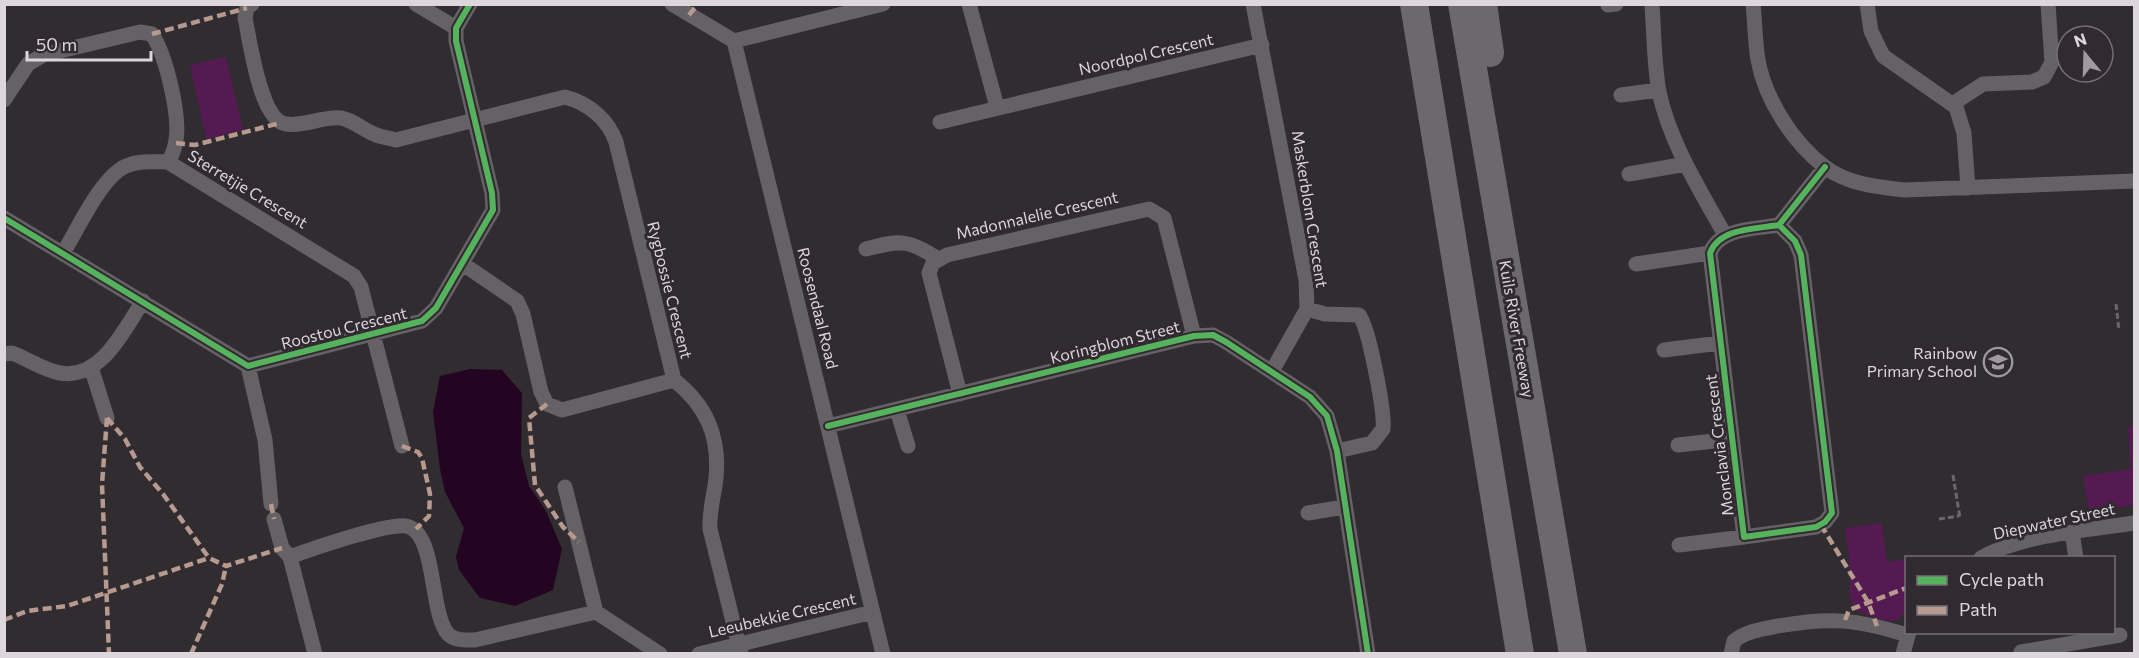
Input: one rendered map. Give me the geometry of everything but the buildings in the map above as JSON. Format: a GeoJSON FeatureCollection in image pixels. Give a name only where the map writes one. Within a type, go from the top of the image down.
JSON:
{"type":"FeatureCollection","features":[{"type":"Feature","properties":{"kind":"highway"},"geometry":{"type":"LineString","coordinates":[[1395,4],[1442,238],[1468,323]]}},
{"type":"Feature","properties":{"kind":"highway"},"geometry":{"type":"LineString","coordinates":[[1414,4],[1468,323],[1520,654]]}},
{"type":"Feature","properties":{"kind":"highway","name":"Kuils River Freeway"},"geometry":{"type":"LineString","coordinates":[[1462,4],[1573,654]]}},
{"type":"Feature","properties":{"kind":"highway"},"geometry":{"type":"LineString","coordinates":[[1483,4],[1513,211],[1507,268]]}},
{"type":"Feature","properties":{"kind":"street","name":"Rygbossie Crescent"},"geometry":{"type":"LineString","coordinates":[[252,4],[247,9],[244,18],[269,114],[280,123],[290,125],[327,118],[343,118],[374,135],[396,140],[565,97],[588,108],[607,123],[616,142],[674,380],[562,410],[548,404],[541,392],[523,314],[517,301],[463,264]]}},
{"type":"Feature","properties":{"kind":"street"},"geometry":{"type":"LineString","coordinates":[[416,4],[456,28],[470,4]]}},
{"type":"Feature","properties":{"kind":"street"},"geometry":{"type":"LineString","coordinates":[[672,4],[734,41],[883,4]]}},
{"type":"Feature","properties":{"kind":"street"},"geometry":{"type":"LineString","coordinates":[[969,4],[997,107]]}},
{"type":"Feature","properties":{"kind":"street"},"geometry":{"type":"LineString","coordinates":[[1253,4],[1262,45]]}},
{"type":"Feature","properties":{"kind":"street"},"geometry":{"type":"LineString","coordinates":[[1608,5],[1617,4]]}},
{"type":"Feature","properties":{"kind":"street"},"geometry":{"type":"LineString","coordinates":[[1652,4],[1659,90],[1665,113],[1686,164],[1725,235]]}},
{"type":"Feature","properties":{"kind":"street"},"geometry":{"type":"LineString","coordinates":[[1753,4],[1758,58],[1774,104],[1789,128],[1825,167],[1874,187],[1904,190],[2134,181]]}},
{"type":"Feature","properties":{"kind":"street"},"geometry":{"type":"LineString","coordinates":[[1867,4],[1871,31],[1883,56],[1954,103],[1961,118],[1968,188]]}},
{"type":"Feature","properties":{"kind":"street"},"geometry":{"type":"LineString","coordinates":[[1954,103],[1983,84],[2032,82],[2044,78],[2052,62],[2048,4]]}},
{"type":"Feature","properties":{"kind":"street","name":"Roostou Crescent"},"geometry":{"type":"LineString","coordinates":[[249,366],[416,324],[428,318],[463,264],[493,210],[492,193],[458,53],[456,28]]}},
{"type":"Feature","properties":{"kind":"street"},"geometry":{"type":"LineString","coordinates":[[4,100],[28,64],[42,55],[140,32],[152,34],[159,46],[174,107],[176,143],[168,162]]}},
{"type":"Feature","properties":{"kind":"street","name":"Roosendaal Road"},"geometry":{"type":"LineString","coordinates":[[734,41],[883,654]]}},
{"type":"Feature","properties":{"kind":"street","name":"Noordpol Crescent"},"geometry":{"type":"LineString","coordinates":[[940,122],[1262,45]]}},
{"type":"Feature","properties":{"kind":"street","name":"Maskerblom Crescent"},"geometry":{"type":"LineString","coordinates":[[1262,45],[1300,239],[1306,280],[1307,309],[1272,371]]}},
{"type":"Feature","properties":{"kind":"street"},"geometry":{"type":"LineString","coordinates":[[1621,95],[1659,90]]}},
{"type":"Feature","properties":{"kind":"street","name":"Sterretjie Crescent"},"geometry":{"type":"LineString","coordinates":[[63,253],[109,177],[126,166],[146,161],[168,162],[354,276],[361,287],[402,446]]}},
{"type":"Feature","properties":{"kind":"street"},"geometry":{"type":"LineString","coordinates":[[1629,174],[1686,164]]}},
{"type":"Feature","properties":{"kind":"street"},"geometry":{"type":"LineString","coordinates":[[1636,264],[1710,253],[1714,242],[1725,235],[1779,225],[1825,167]]}},
{"type":"Feature","properties":{"kind":"street","name":"Madonnalelie Crescent"},"geometry":{"type":"LineString","coordinates":[[938,259],[1149,209],[1164,218],[1194,336]]}},
{"type":"Feature","properties":{"kind":"street"},"geometry":{"type":"LineString","coordinates":[[4,218],[249,366],[265,440],[272,511],[282,548],[290,557],[315,654]]}},
{"type":"Feature","properties":{"kind":"street","name":"Monclavia Crescent"},"geometry":{"type":"LineString","coordinates":[[1679,545],[1816,527],[1828,518],[1832,507],[1801,255],[1795,241],[1779,225]]}},
{"type":"Feature","properties":{"kind":"street"},"geometry":{"type":"LineString","coordinates":[[866,249],[903,242],[920,247],[938,259],[928,273],[960,394]]}},
{"type":"Feature","properties":{"kind":"street","name":"Monclavia Crescent"},"geometry":{"type":"LineString","coordinates":[[1710,253],[1744,537]]}},
{"type":"Feature","properties":{"kind":"street"},"geometry":{"type":"LineString","coordinates":[[4,354],[12,353],[61,373],[73,373],[91,367],[102,360],[143,302]]}},
{"type":"Feature","properties":{"kind":"street"},"geometry":{"type":"LineString","coordinates":[[1307,309],[1325,314],[1359,315],[1363,320],[1372,354],[1383,429],[1372,443],[1337,451]]}},
{"type":"Feature","properties":{"kind":"street","name":"Koringblom Street"},"geometry":{"type":"LineString","coordinates":[[828,426],[1194,336],[1219,338],[1272,371],[1323,410],[1331,425],[1368,654]]}},
{"type":"Feature","properties":{"kind":"street"},"geometry":{"type":"LineString","coordinates":[[1664,350],[1720,343]]}},
{"type":"Feature","properties":{"kind":"street"},"geometry":{"type":"LineString","coordinates":[[91,367],[107,418]]}},
{"type":"Feature","properties":{"kind":"street"},"geometry":{"type":"LineString","coordinates":[[674,380],[701,406],[710,428],[716,462],[710,529],[740,649]]}},
{"type":"Feature","properties":{"kind":"street"},"geometry":{"type":"LineString","coordinates":[[897,410],[908,446]]}},
{"type":"Feature","properties":{"kind":"street","name":"Monclavia Crescent"},"geometry":{"type":"LineString","coordinates":[[1678,446],[1732,439]]}},
{"type":"Feature","properties":{"kind":"street"},"geometry":{"type":"LineString","coordinates":[[565,487],[597,612],[660,654]]}},
{"type":"Feature","properties":{"kind":"street"},"geometry":{"type":"LineString","coordinates":[[1308,513],[1344,507]]}},
{"type":"Feature","properties":{"kind":"street","name":"Diepwater Street"},"geometry":{"type":"LineString","coordinates":[[1986,556],[2009,546],[2072,532],[2134,524]]}},
{"type":"Feature","properties":{"kind":"street"},"geometry":{"type":"LineString","coordinates":[[290,557],[359,535],[404,525],[416,530],[423,541],[442,619],[448,634],[458,639],[475,640],[597,612]]}},
{"type":"Feature","properties":{"kind":"street"},"geometry":{"type":"LineString","coordinates":[[2072,532],[2076,556]]}},
{"type":"Feature","properties":{"kind":"street","name":"Leeubekkie Crescent"},"geometry":{"type":"LineString","coordinates":[[699,654],[740,649],[873,612]]}},
{"type":"Feature","properties":{"kind":"street"},"geometry":{"type":"LineString","coordinates":[[1731,654],[1734,641],[1752,631],[1829,619],[1877,626],[1905,633]]}},
{"type":"Feature","properties":{"kind":"street"},"geometry":{"type":"LineString","coordinates":[[1903,654],[1908,634]]}},
{"type":"Feature","properties":{"kind":"street"},"geometry":{"type":"LineString","coordinates":[[2021,652],[2090,642],[2120,635]]}},
{"type":"Feature","properties":{"kind":"path"},"geometry":{"type":"LineString","coordinates":[[2116,304],[2120,330]]}},
{"type":"Feature","properties":{"kind":"path"},"geometry":{"type":"LineString","coordinates":[[1939,519],[1960,517],[1953,475]]}},
{"type":"Feature","properties":{"kind":"shaded area"},"geometry":{"type":"Polygon","coordinates":[[[226,57],[243,130],[206,139],[190,65],[226,57]]]}},
{"type":"Feature","properties":{"kind":"shaded area"},"geometry":{"type":"Polygon","coordinates":[[[470,369],[502,370],[522,393],[521,454],[529,486],[546,511],[562,549],[553,590],[515,606],[480,598],[459,570],[456,557],[464,528],[445,492],[433,412],[440,376],[470,369]]]}},
{"type":"Feature","properties":{"kind":"shaded area"},"geometry":{"type":"Polygon","coordinates":[[[2134,426],[2134,505],[2089,512],[2083,476],[2131,469],[2128,427],[2134,426]]]}},
{"type":"Feature","properties":{"kind":"shaded area"},"geometry":{"type":"Polygon","coordinates":[[[1882,523],[1887,562],[1905,559],[1905,609],[1899,619],[1887,621],[1856,611],[1850,598],[1850,566],[1845,528],[1882,523]]]}},
{"type":"Feature","properties":{"kind":"marked path"},"geometry":{"type":"LineString","coordinates":[[689,15],[698,4]]}},
{"type":"Feature","properties":{"kind":"marked path"},"geometry":{"type":"LineString","coordinates":[[152,34],[247,8]]}},
{"type":"Feature","properties":{"kind":"marked path"},"geometry":{"type":"LineString","coordinates":[[176,143],[195,145],[280,123]]}},
{"type":"Feature","properties":{"kind":"marked path"},"geometry":{"type":"LineString","coordinates":[[547,404],[529,418],[535,485],[563,527],[579,542]]}},
{"type":"Feature","properties":{"kind":"marked path"},"geometry":{"type":"LineString","coordinates":[[107,418],[125,439],[140,467],[163,494],[209,558],[226,566],[282,548]]}},
{"type":"Feature","properties":{"kind":"marked path"},"geometry":{"type":"LineString","coordinates":[[107,418],[102,484],[109,654]]}},
{"type":"Feature","properties":{"kind":"marked path"},"geometry":{"type":"LineString","coordinates":[[402,446],[418,452],[422,458],[430,494],[429,516],[416,529]]}},
{"type":"Feature","properties":{"kind":"marked path"},"geometry":{"type":"LineString","coordinates":[[271,504],[274,519]]}},
{"type":"Feature","properties":{"kind":"marked path"},"geometry":{"type":"LineString","coordinates":[[1821,525],[1868,602],[1877,626]]}},
{"type":"Feature","properties":{"kind":"marked path"},"geometry":{"type":"LineString","coordinates":[[4,620],[27,611],[67,606],[209,558]]}},
{"type":"Feature","properties":{"kind":"marked path"},"geometry":{"type":"LineString","coordinates":[[191,654],[222,584],[226,566]]}},
{"type":"Feature","properties":{"kind":"marked path"},"geometry":{"type":"LineString","coordinates":[[1845,620],[1849,610],[1905,588]]}},
{"type":"Feature","properties":{"kind":"cycle path"},"geometry":{"type":"LineString","coordinates":[[4,218],[248,366],[422,321],[436,308],[493,210],[492,193],[456,41],[456,28],[470,4]]}},
{"type":"Feature","properties":{"kind":"cycle path"},"geometry":{"type":"LineString","coordinates":[[1779,225],[1729,234],[1721,239],[1710,253],[1744,537],[1816,527],[1825,522],[1832,513],[1801,255],[1795,241],[1779,225],[1825,167]]}},
{"type":"Feature","properties":{"kind":"cycle path"},"geometry":{"type":"LineString","coordinates":[[828,426],[1194,336],[1213,335],[1310,397],[1327,416],[1337,451],[1368,654]]}},
{"type":"Feature","properties":{"kind":"place","name":"Rainbow Primary School"},"geometry":{"type":"Point","coordinates":[1998,362]}}]}
